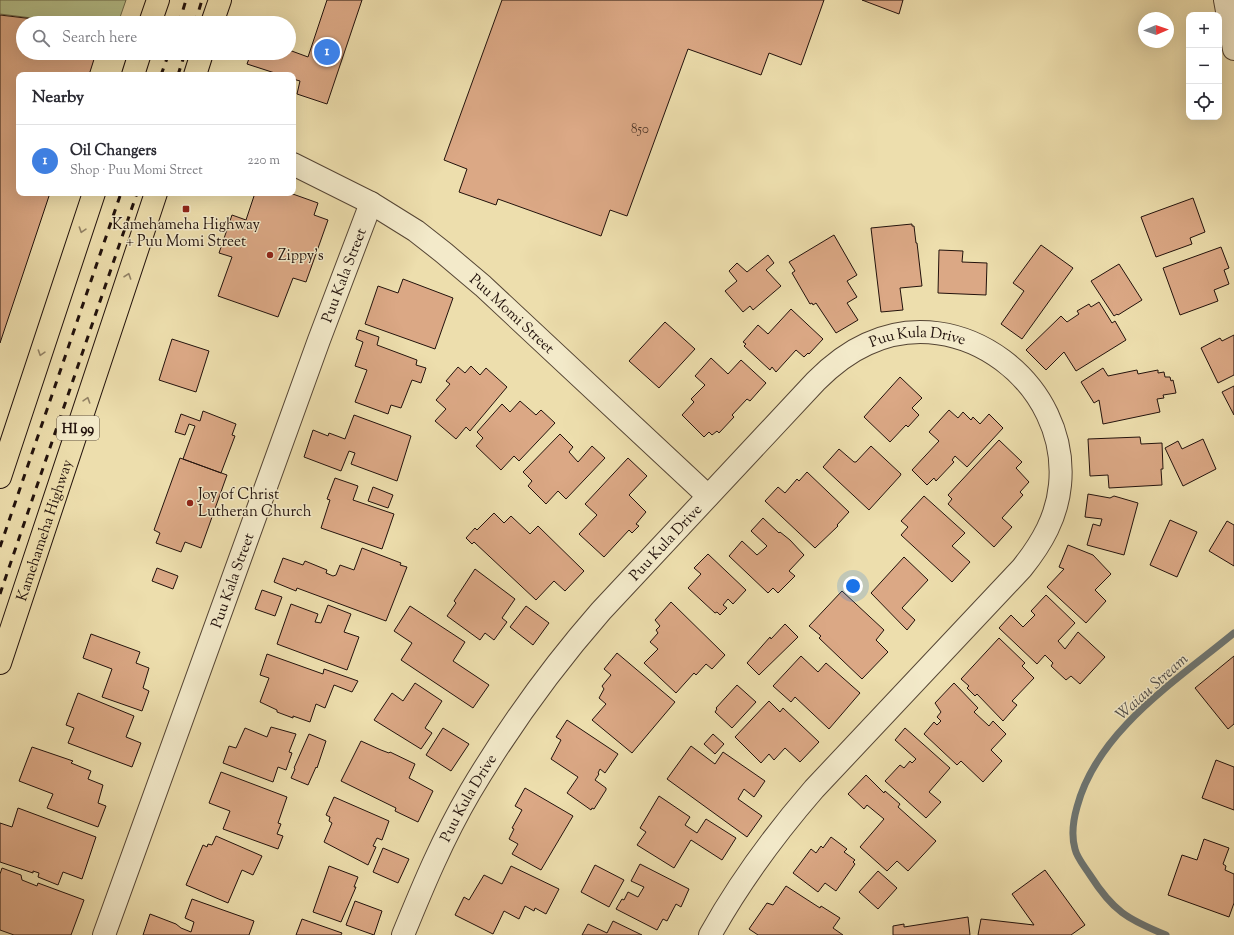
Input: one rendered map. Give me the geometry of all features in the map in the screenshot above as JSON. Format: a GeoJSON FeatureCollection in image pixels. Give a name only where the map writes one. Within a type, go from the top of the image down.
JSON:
{"type":"FeatureCollection","features":[{"type":"Feature","properties":{"kind":"main road"},"geometry":{"type":"LineString","coordinates":[[152,16],[158,0]]}},
{"type":"Feature","properties":{"kind":"main road"},"geometry":{"type":"LineString","coordinates":[[214,16],[220,0]]}},
{"type":"Feature","properties":{"kind":"main road"},"geometry":{"type":"LineString","coordinates":[[134,72],[138,60]]}},
{"type":"Feature","properties":{"kind":"main road"},"geometry":{"type":"LineString","coordinates":[[196,72],[200,60]]}},
{"type":"Feature","properties":{"kind":"main road"},"geometry":{"type":"LineString","coordinates":[[0,477],[93,196]]}},
{"type":"Feature","properties":{"kind":"main road","name":"Kamehameha Highway"},"geometry":{"type":"LineString","coordinates":[[0,663],[155,196]]}},
{"type":"Feature","properties":{"kind":"street"},"geometry":{"type":"LineString","coordinates":[[1225,0],[1234,50]]}},
{"type":"Feature","properties":{"kind":"street","name":"Puu Momi Street"},"geometry":{"type":"LineString","coordinates":[[296,166],[371,203],[416,231],[483,286],[708,496]]}},
{"type":"Feature","properties":{"kind":"street","name":"Puu Kala Street"},"geometry":{"type":"LineString","coordinates":[[104,935],[319,340],[371,203]]}},
{"type":"Feature","properties":{"kind":"street","name":"Puu Kula Drive"},"geometry":{"type":"LineString","coordinates":[[403,935],[423,885],[470,792],[540,687],[567,650],[601,611],[816,381],[849,353],[868,343],[889,336],[910,333],[931,333],[966,340],[994,353],[1010,364],[1026,380],[1039,399],[1057,440],[1061,462],[1060,485],[1056,508],[1048,530],[1037,549],[1022,568],[814,789],[787,820],[758,859],[710,935]]}},
{"type":"Feature","properties":{"kind":"green space"},"geometry":{"type":"Polygon","coordinates":[[[0,0],[126,0],[120,16],[16,16],[0,14],[0,0]]]}},
{"type":"Feature","properties":{"kind":"building"},"geometry":{"type":"Polygon","coordinates":[[[327,0],[362,0],[327,104],[297,94],[300,81],[296,80],[296,72],[272,72],[247,64],[248,60],[296,60],[296,53],[308,57],[327,0]]]}},
{"type":"Feature","properties":{"kind":"building"},"geometry":{"type":"Polygon","coordinates":[[[502,0],[824,0],[801,65],[769,53],[761,75],[688,49],[627,216],[610,210],[601,236],[498,199],[496,205],[459,192],[467,169],[444,160],[502,0]]]}},
{"type":"Feature","properties":{"kind":"building"},"geometry":{"type":"Polygon","coordinates":[[[862,0],[903,0],[899,14],[862,0]]]}},
{"type":"Feature","properties":{"kind":"building"},"geometry":{"type":"Polygon","coordinates":[[[0,15],[16,17],[16,60],[94,60],[90,72],[16,72],[16,196],[49,196],[0,343],[0,15]]]}},
{"type":"Feature","properties":{"kind":"building","name":"Zippy's"},"geometry":{"type":"Polygon","coordinates":[[[296,195],[318,203],[314,215],[328,220],[306,282],[293,278],[278,317],[218,296],[232,257],[219,253],[232,215],[246,220],[254,196],[296,195]]]}},
{"type":"Feature","properties":{"kind":"building"},"geometry":{"type":"Polygon","coordinates":[[[1193,198],[1205,232],[1190,238],[1192,244],[1156,257],[1141,217],[1193,198]]]}},
{"type":"Feature","properties":{"kind":"building"},"geometry":{"type":"Polygon","coordinates":[[[912,224],[912,226],[914,226],[917,243],[922,286],[900,288],[903,310],[881,312],[871,228],[912,224]]]}},
{"type":"Feature","properties":{"kind":"building"},"geometry":{"type":"Polygon","coordinates":[[[834,235],[857,275],[847,281],[857,297],[847,303],[858,320],[836,333],[816,303],[813,305],[812,303],[810,304],[792,273],[795,271],[789,262],[834,235]]]}},
{"type":"Feature","properties":{"kind":"building"},"geometry":{"type":"Polygon","coordinates":[[[1041,245],[1073,268],[1022,339],[1001,324],[1024,291],[1013,283],[1041,245]]]}},
{"type":"Feature","properties":{"kind":"building"},"geometry":{"type":"Polygon","coordinates":[[[1221,247],[1229,268],[1224,270],[1229,284],[1214,290],[1218,301],[1180,315],[1163,268],[1221,247]]]}},
{"type":"Feature","properties":{"kind":"building"},"geometry":{"type":"Polygon","coordinates":[[[939,250],[963,251],[962,262],[987,263],[986,295],[938,293],[939,250]]]}},
{"type":"Feature","properties":{"kind":"building"},"geometry":{"type":"Polygon","coordinates":[[[768,255],[774,263],[766,270],[781,286],[753,310],[750,306],[743,312],[725,291],[737,281],[729,271],[737,263],[747,272],[768,255]]]}},
{"type":"Feature","properties":{"kind":"building"},"geometry":{"type":"Polygon","coordinates":[[[1119,264],[1142,300],[1114,316],[1091,281],[1119,264]]]}},
{"type":"Feature","properties":{"kind":"building"},"geometry":{"type":"Polygon","coordinates":[[[403,279],[453,298],[435,349],[365,324],[378,286],[398,293],[403,279]]]}},
{"type":"Feature","properties":{"kind":"building"},"geometry":{"type":"Polygon","coordinates":[[[1099,302],[1112,323],[1115,321],[1126,340],[1076,371],[1064,352],[1046,370],[1026,350],[1061,316],[1067,322],[1079,314],[1077,311],[1089,304],[1091,307],[1099,302]]]}},
{"type":"Feature","properties":{"kind":"building"},"geometry":{"type":"Polygon","coordinates":[[[791,309],[823,339],[809,354],[808,353],[804,357],[796,350],[776,372],[772,367],[770,370],[744,346],[746,344],[743,342],[758,325],[768,334],[791,309]]]}},
{"type":"Feature","properties":{"kind":"building"},"geometry":{"type":"Polygon","coordinates":[[[665,322],[695,349],[659,388],[629,361],[665,322]]]}},
{"type":"Feature","properties":{"kind":"building"},"geometry":{"type":"Polygon","coordinates":[[[359,330],[379,337],[377,345],[417,360],[416,365],[426,368],[421,383],[412,380],[401,408],[391,405],[388,414],[355,402],[367,370],[355,366],[363,342],[356,339],[359,330]]]}},
{"type":"Feature","properties":{"kind":"building"},"geometry":{"type":"Polygon","coordinates":[[[1234,335],[1234,375],[1218,383],[1201,348],[1220,338],[1222,341],[1234,335]]]}},
{"type":"Feature","properties":{"kind":"building"},"geometry":{"type":"Polygon","coordinates":[[[172,339],[209,351],[196,392],[159,380],[172,339]]]}},
{"type":"Feature","properties":{"kind":"building"},"geometry":{"type":"Polygon","coordinates":[[[711,358],[728,374],[741,360],[766,383],[750,401],[747,399],[732,415],[734,417],[719,433],[717,431],[712,435],[709,432],[704,437],[682,415],[694,402],[691,399],[705,385],[695,376],[711,358]]]}},
{"type":"Feature","properties":{"kind":"building"},"geometry":{"type":"Polygon","coordinates":[[[471,366],[480,375],[486,368],[507,387],[470,431],[466,427],[456,439],[435,421],[446,409],[436,400],[450,384],[446,381],[458,367],[465,373],[471,366]]]}},
{"type":"Feature","properties":{"kind":"building"},"geometry":{"type":"Polygon","coordinates":[[[1103,368],[1108,376],[1137,370],[1138,374],[1158,370],[1158,373],[1164,372],[1165,377],[1170,377],[1171,381],[1173,380],[1176,393],[1163,395],[1164,398],[1157,399],[1160,412],[1103,424],[1099,400],[1094,403],[1081,382],[1103,368]]]}},
{"type":"Feature","properties":{"kind":"building"},"geometry":{"type":"Polygon","coordinates":[[[900,377],[922,398],[912,408],[919,415],[908,427],[906,425],[890,442],[864,417],[900,377]]]}},
{"type":"Feature","properties":{"kind":"building"},"geometry":{"type":"Polygon","coordinates":[[[1234,386],[1234,415],[1222,392],[1234,386]]]}},
{"type":"Feature","properties":{"kind":"building"},"geometry":{"type":"Polygon","coordinates":[[[520,401],[536,415],[541,410],[555,423],[519,461],[514,456],[501,470],[476,446],[483,438],[477,432],[502,404],[510,412],[520,401]]]}},
{"type":"Feature","properties":{"kind":"building"},"geometry":{"type":"Polygon","coordinates":[[[949,410],[958,418],[963,412],[971,420],[973,417],[980,424],[989,414],[1003,428],[967,467],[955,456],[952,460],[954,462],[936,481],[934,478],[927,485],[912,470],[939,441],[929,432],[949,410]]]}},
{"type":"Feature","properties":{"kind":"building"},"geometry":{"type":"Polygon","coordinates":[[[203,411],[236,424],[232,435],[235,436],[221,473],[183,459],[195,426],[189,424],[185,435],[175,432],[181,414],[200,421],[203,411]]]}},
{"type":"Feature","properties":{"kind":"building"},"geometry":{"type":"Polygon","coordinates":[[[354,415],[411,436],[397,481],[351,464],[355,453],[349,451],[341,471],[304,457],[313,430],[328,436],[329,433],[345,439],[354,415]]]}},
{"type":"Feature","properties":{"kind":"building"},"geometry":{"type":"Polygon","coordinates":[[[560,434],[573,447],[569,452],[578,462],[592,446],[605,458],[566,499],[558,491],[546,504],[528,486],[532,481],[523,472],[560,434]]]}},
{"type":"Feature","properties":{"kind":"building"},"geometry":{"type":"Polygon","coordinates":[[[1140,437],[1141,444],[1162,443],[1162,485],[1109,488],[1108,475],[1090,476],[1088,439],[1140,437]]]}},
{"type":"Feature","properties":{"kind":"building"},"geometry":{"type":"Polygon","coordinates":[[[1203,439],[1216,469],[1183,486],[1165,448],[1178,441],[1182,449],[1203,439]]]}},
{"type":"Feature","properties":{"kind":"building"},"geometry":{"type":"Polygon","coordinates":[[[999,440],[1022,462],[1016,468],[1029,482],[1020,492],[1023,495],[1002,518],[1012,527],[994,547],[948,504],[952,499],[948,495],[999,440]]]}},
{"type":"Feature","properties":{"kind":"building"},"geometry":{"type":"Polygon","coordinates":[[[871,446],[901,474],[869,510],[823,467],[839,449],[854,462],[856,462],[871,446]]]}},
{"type":"Feature","properties":{"kind":"building","name":"Joy of Christ Lutheran Church"},"geometry":{"type":"Polygon","coordinates":[[[180,458],[227,475],[201,548],[185,542],[181,552],[156,543],[160,533],[154,530],[180,458]]]}},
{"type":"Feature","properties":{"kind":"building"},"geometry":{"type":"Polygon","coordinates":[[[628,458],[647,476],[629,495],[646,512],[636,524],[639,526],[632,533],[629,530],[604,557],[579,534],[597,515],[585,504],[628,458]]]}},
{"type":"Feature","properties":{"kind":"building"},"geometry":{"type":"Polygon","coordinates":[[[807,472],[849,512],[837,525],[838,526],[815,548],[765,501],[778,487],[785,493],[797,479],[799,481],[807,472]]]}},
{"type":"Feature","properties":{"kind":"building"},"geometry":{"type":"Polygon","coordinates":[[[335,478],[358,486],[353,500],[394,514],[382,549],[321,528],[330,500],[327,499],[335,478]]]}},
{"type":"Feature","properties":{"kind":"building"},"geometry":{"type":"Polygon","coordinates":[[[373,487],[393,495],[388,508],[368,501],[373,487]]]}},
{"type":"Feature","properties":{"kind":"building"},"geometry":{"type":"Polygon","coordinates":[[[1088,494],[1110,498],[1114,496],[1138,503],[1124,555],[1087,545],[1093,524],[1100,526],[1102,519],[1085,517],[1088,494]]]}},
{"type":"Feature","properties":{"kind":"building"},"geometry":{"type":"Polygon","coordinates":[[[924,496],[965,533],[952,546],[970,562],[952,582],[901,535],[908,527],[901,521],[924,496]]]}},
{"type":"Feature","properties":{"kind":"building"},"geometry":{"type":"Polygon","coordinates":[[[494,513],[504,523],[511,516],[530,534],[538,526],[584,571],[565,591],[554,581],[536,600],[474,542],[472,544],[466,538],[475,528],[477,530],[494,513]]]}},
{"type":"Feature","properties":{"kind":"building"},"geometry":{"type":"Polygon","coordinates":[[[763,518],[779,533],[780,532],[790,540],[804,555],[789,571],[795,576],[778,593],[773,588],[768,593],[729,556],[742,541],[757,555],[767,546],[751,531],[763,518]]]}},
{"type":"Feature","properties":{"kind":"building"},"geometry":{"type":"Polygon","coordinates":[[[1170,520],[1197,532],[1177,577],[1150,565],[1170,520]]]}},
{"type":"Feature","properties":{"kind":"building"},"geometry":{"type":"Polygon","coordinates":[[[1227,521],[1234,525],[1234,566],[1209,551],[1227,521]]]}},
{"type":"Feature","properties":{"kind":"building"},"geometry":{"type":"Polygon","coordinates":[[[1068,545],[1093,555],[1111,574],[1095,590],[1106,601],[1086,623],[1047,587],[1064,569],[1059,567],[1068,545]]]}},
{"type":"Feature","properties":{"kind":"building"},"geometry":{"type":"Polygon","coordinates":[[[362,548],[401,563],[400,565],[407,567],[386,621],[297,588],[296,591],[274,582],[283,558],[303,565],[305,561],[327,570],[326,573],[333,576],[336,575],[340,565],[354,570],[362,548]]]}},
{"type":"Feature","properties":{"kind":"building"},"geometry":{"type":"Polygon","coordinates":[[[708,554],[746,590],[733,604],[728,599],[723,605],[727,608],[720,615],[717,612],[715,613],[688,588],[701,574],[694,568],[708,554]]]}},
{"type":"Feature","properties":{"kind":"building"},"geometry":{"type":"Polygon","coordinates":[[[904,557],[928,580],[902,608],[915,620],[907,630],[871,593],[904,557]]]}},
{"type":"Feature","properties":{"kind":"building"},"geometry":{"type":"Polygon","coordinates":[[[157,568],[178,576],[173,589],[152,581],[157,568]]]}},
{"type":"Feature","properties":{"kind":"building"},"geometry":{"type":"Polygon","coordinates":[[[475,569],[515,599],[502,618],[507,622],[494,640],[485,633],[480,640],[447,616],[456,603],[454,601],[475,569]]]}},
{"type":"Feature","properties":{"kind":"building"},"geometry":{"type":"Polygon","coordinates":[[[262,590],[282,597],[275,616],[255,609],[262,590]]]}},
{"type":"Feature","properties":{"kind":"building"},"geometry":{"type":"Polygon","coordinates":[[[842,591],[884,630],[876,640],[888,652],[862,679],[819,638],[821,636],[809,626],[842,591]]]}},
{"type":"Feature","properties":{"kind":"building"},"geometry":{"type":"Polygon","coordinates":[[[1046,595],[1075,623],[1058,641],[1065,649],[1078,632],[1105,657],[1080,684],[1071,676],[1066,680],[1051,666],[1053,663],[1045,655],[1037,664],[999,628],[1011,615],[1023,627],[1035,615],[1031,611],[1046,595]]]}},
{"type":"Feature","properties":{"kind":"building"},"geometry":{"type":"Polygon","coordinates":[[[671,602],[725,655],[712,669],[706,664],[696,675],[694,673],[676,693],[644,663],[658,649],[650,642],[658,633],[656,630],[660,626],[655,620],[671,602]]]}},
{"type":"Feature","properties":{"kind":"building"},"geometry":{"type":"Polygon","coordinates":[[[291,604],[318,614],[315,622],[321,623],[328,605],[351,614],[344,632],[359,637],[347,670],[277,644],[291,604]]]}},
{"type":"Feature","properties":{"kind":"building"},"geometry":{"type":"Polygon","coordinates":[[[410,606],[465,642],[453,661],[489,685],[473,708],[401,660],[412,643],[394,631],[410,606]]]}},
{"type":"Feature","properties":{"kind":"building"},"geometry":{"type":"Polygon","coordinates":[[[526,606],[549,623],[533,645],[510,627],[526,606]]]}},
{"type":"Feature","properties":{"kind":"building"},"geometry":{"type":"Polygon","coordinates":[[[785,624],[798,637],[759,675],[747,663],[770,637],[771,639],[785,624]]]}},
{"type":"Feature","properties":{"kind":"building"},"geometry":{"type":"Polygon","coordinates":[[[91,634],[140,652],[136,663],[149,668],[143,688],[149,691],[142,711],[102,697],[112,669],[83,658],[91,634]]]}},
{"type":"Feature","properties":{"kind":"building"},"geometry":{"type":"Polygon","coordinates":[[[999,638],[1025,663],[1022,666],[1034,678],[1012,701],[1017,705],[1003,721],[977,694],[975,696],[967,688],[969,686],[961,679],[999,638]]]}},
{"type":"Feature","properties":{"kind":"building"},"geometry":{"type":"Polygon","coordinates":[[[617,653],[675,702],[632,753],[592,720],[606,704],[599,698],[604,689],[602,686],[611,675],[604,669],[617,653]]]}},
{"type":"Feature","properties":{"kind":"building"},"geometry":{"type":"Polygon","coordinates":[[[267,654],[323,674],[324,669],[358,681],[352,692],[334,685],[325,708],[316,704],[310,722],[293,716],[293,718],[277,712],[277,710],[260,702],[269,678],[260,675],[267,654]]]}},
{"type":"Feature","properties":{"kind":"building"},"geometry":{"type":"Polygon","coordinates":[[[801,656],[818,672],[826,663],[860,693],[829,729],[795,697],[791,702],[773,686],[801,656]]]}},
{"type":"Feature","properties":{"kind":"building"},"geometry":{"type":"Polygon","coordinates":[[[1234,656],[1234,724],[1228,729],[1195,688],[1234,656]]]}},
{"type":"Feature","properties":{"kind":"building"},"geometry":{"type":"Polygon","coordinates":[[[415,683],[442,701],[425,728],[432,733],[421,749],[374,720],[392,693],[403,701],[415,683]]]}},
{"type":"Feature","properties":{"kind":"building"},"geometry":{"type":"Polygon","coordinates":[[[954,683],[978,708],[974,712],[989,726],[993,721],[1006,734],[991,750],[1002,761],[983,782],[961,761],[957,765],[924,734],[934,722],[937,725],[941,721],[937,717],[941,712],[935,703],[954,683]]]}},
{"type":"Feature","properties":{"kind":"building"},"geometry":{"type":"Polygon","coordinates":[[[737,685],[756,702],[732,728],[715,712],[717,709],[716,708],[737,685]]]}},
{"type":"Feature","properties":{"kind":"building"},"geometry":{"type":"Polygon","coordinates":[[[78,693],[134,716],[126,737],[141,743],[132,767],[68,743],[74,728],[66,725],[78,693]]]}},
{"type":"Feature","properties":{"kind":"building"},"geometry":{"type":"Polygon","coordinates":[[[769,701],[780,712],[783,708],[819,742],[800,762],[785,748],[774,760],[769,754],[761,763],[735,737],[769,701]]]}},
{"type":"Feature","properties":{"kind":"building"},"geometry":{"type":"Polygon","coordinates":[[[567,720],[618,754],[605,773],[600,769],[598,773],[599,774],[595,780],[606,788],[606,790],[594,809],[592,808],[591,810],[567,793],[578,777],[551,759],[561,740],[556,737],[567,720]]]}},
{"type":"Feature","properties":{"kind":"building"},"geometry":{"type":"Polygon","coordinates":[[[271,727],[296,734],[289,752],[292,753],[286,770],[278,767],[273,782],[223,763],[229,746],[236,748],[245,728],[267,737],[271,727]]]}},
{"type":"Feature","properties":{"kind":"building"},"geometry":{"type":"Polygon","coordinates":[[[443,728],[469,744],[451,771],[426,755],[443,728]]]}},
{"type":"Feature","properties":{"kind":"building"},"geometry":{"type":"Polygon","coordinates":[[[905,728],[950,768],[929,792],[941,802],[926,818],[885,781],[900,765],[904,768],[910,761],[912,763],[916,759],[895,740],[905,728]]]}},
{"type":"Feature","properties":{"kind":"building"},"geometry":{"type":"Polygon","coordinates":[[[309,734],[326,741],[317,768],[316,767],[308,785],[291,778],[309,734]]]}},
{"type":"Feature","properties":{"kind":"building"},"geometry":{"type":"Polygon","coordinates":[[[713,734],[724,744],[715,754],[704,744],[713,734]]]}},
{"type":"Feature","properties":{"kind":"building"},"geometry":{"type":"Polygon","coordinates":[[[361,741],[381,750],[390,752],[415,764],[409,778],[433,791],[418,822],[395,811],[396,808],[341,781],[361,741]]]}},
{"type":"Feature","properties":{"kind":"building"},"geometry":{"type":"Polygon","coordinates":[[[691,746],[715,764],[723,752],[765,781],[754,797],[744,789],[738,799],[762,816],[747,837],[667,779],[691,746]]]}},
{"type":"Feature","properties":{"kind":"building"},"geometry":{"type":"Polygon","coordinates":[[[32,747],[73,761],[71,763],[91,771],[88,779],[103,785],[98,803],[106,806],[98,827],[47,808],[53,794],[19,781],[32,747]]]}},
{"type":"Feature","properties":{"kind":"building"},"geometry":{"type":"Polygon","coordinates":[[[1216,760],[1234,767],[1234,810],[1202,798],[1216,760]]]}},
{"type":"Feature","properties":{"kind":"building"},"geometry":{"type":"Polygon","coordinates":[[[221,772],[287,797],[278,823],[281,824],[277,834],[283,836],[278,849],[223,829],[230,811],[209,803],[221,772]]]}},
{"type":"Feature","properties":{"kind":"building"},"geometry":{"type":"Polygon","coordinates":[[[866,775],[884,793],[885,791],[900,804],[898,807],[936,841],[908,871],[897,861],[887,871],[860,847],[884,819],[867,805],[864,809],[848,794],[866,775]]]}},
{"type":"Feature","properties":{"kind":"building"},"geometry":{"type":"Polygon","coordinates":[[[525,788],[573,816],[541,870],[512,854],[518,844],[509,839],[514,829],[512,828],[522,810],[515,806],[525,788]]]}},
{"type":"Feature","properties":{"kind":"building"},"geometry":{"type":"Polygon","coordinates":[[[659,796],[690,817],[685,825],[697,833],[706,819],[736,838],[722,860],[691,840],[674,868],[637,845],[646,832],[640,828],[659,796]]]}},
{"type":"Feature","properties":{"kind":"building"},"geometry":{"type":"Polygon","coordinates":[[[334,797],[389,821],[382,840],[377,838],[373,846],[376,847],[368,865],[324,842],[332,823],[329,821],[330,817],[326,815],[334,797]]]}},
{"type":"Feature","properties":{"kind":"building"},"geometry":{"type":"Polygon","coordinates":[[[18,808],[96,837],[82,879],[63,872],[58,885],[38,877],[39,873],[33,871],[33,873],[0,862],[0,823],[12,827],[18,808]]]}},
{"type":"Feature","properties":{"kind":"building"},"geometry":{"type":"Polygon","coordinates":[[[216,836],[262,856],[253,875],[242,870],[228,903],[186,885],[203,845],[207,847],[208,844],[212,845],[216,836]]]}},
{"type":"Feature","properties":{"kind":"building"},"geometry":{"type":"Polygon","coordinates":[[[831,837],[847,849],[844,852],[855,860],[853,862],[855,864],[836,891],[825,883],[818,892],[793,873],[811,849],[816,853],[821,846],[823,848],[831,837]]]}},
{"type":"Feature","properties":{"kind":"building"},"geometry":{"type":"Polygon","coordinates":[[[1204,839],[1229,848],[1223,864],[1226,866],[1225,870],[1234,874],[1234,903],[1229,917],[1168,895],[1182,855],[1197,860],[1204,839]]]}},
{"type":"Feature","properties":{"kind":"building"},"geometry":{"type":"Polygon","coordinates":[[[383,848],[409,859],[398,883],[373,872],[383,848]]]}},
{"type":"Feature","properties":{"kind":"building"},"geometry":{"type":"Polygon","coordinates":[[[640,864],[689,889],[681,907],[676,904],[667,921],[663,919],[657,930],[616,909],[622,899],[624,900],[628,892],[638,897],[644,887],[631,881],[640,864]]]}},
{"type":"Feature","properties":{"kind":"building"},"geometry":{"type":"Polygon","coordinates":[[[595,865],[624,880],[609,907],[581,892],[595,865]]]}},
{"type":"Feature","properties":{"kind":"building"},"geometry":{"type":"Polygon","coordinates":[[[329,866],[358,877],[354,887],[356,887],[341,922],[313,912],[329,866]]]}},
{"type":"Feature","properties":{"kind":"building"},"geometry":{"type":"Polygon","coordinates":[[[511,866],[559,889],[546,914],[535,908],[534,911],[525,906],[519,919],[504,911],[493,934],[455,915],[464,897],[469,900],[484,875],[502,884],[511,866]]]}},
{"type":"Feature","properties":{"kind":"building"},"geometry":{"type":"Polygon","coordinates":[[[2,868],[21,875],[22,880],[37,886],[38,883],[84,900],[71,935],[14,935],[0,930],[0,874],[2,868]]]}},
{"type":"Feature","properties":{"kind":"building"},"geometry":{"type":"Polygon","coordinates":[[[1045,870],[1085,925],[1071,935],[978,935],[981,919],[1034,925],[1012,894],[1045,870]]]}},
{"type":"Feature","properties":{"kind":"building"},"geometry":{"type":"Polygon","coordinates":[[[878,871],[897,888],[878,909],[859,892],[878,871]]]}},
{"type":"Feature","properties":{"kind":"building"},"geometry":{"type":"Polygon","coordinates":[[[786,886],[820,908],[821,906],[840,918],[833,928],[843,935],[758,935],[749,929],[767,903],[773,905],[786,886]]]}},
{"type":"Feature","properties":{"kind":"building"},"geometry":{"type":"Polygon","coordinates":[[[192,899],[254,921],[249,935],[143,935],[150,914],[176,924],[191,932],[194,922],[185,918],[192,899]]]}},
{"type":"Feature","properties":{"kind":"building"},"geometry":{"type":"Polygon","coordinates":[[[355,901],[382,911],[374,935],[346,925],[355,901]]]}},
{"type":"Feature","properties":{"kind":"building"},"geometry":{"type":"Polygon","coordinates":[[[968,917],[970,935],[893,935],[893,926],[904,924],[904,927],[968,917]]]}},
{"type":"Feature","properties":{"kind":"building"},"geometry":{"type":"Polygon","coordinates":[[[302,919],[342,933],[341,935],[296,935],[302,919]]]}},
{"type":"Feature","properties":{"kind":"building"},"geometry":{"type":"Polygon","coordinates":[[[613,921],[642,935],[582,935],[588,924],[607,933],[613,921]]]}},
{"type":"Feature","properties":{"kind":"waterway","name":"Waiau Stream"},"geometry":{"type":"LineString","coordinates":[[1166,935],[1141,924],[1122,912],[1114,906],[1098,887],[1076,852],[1073,833],[1077,807],[1087,780],[1102,754],[1120,731],[1164,689],[1234,633]]}},
{"type":"Feature","properties":{"kind":"railway"},"geometry":{"type":"LineString","coordinates":[[181,16],[186,0]]}},
{"type":"Feature","properties":{"kind":"railway"},"geometry":{"type":"LineString","coordinates":[[197,16],[202,0]]}},
{"type":"Feature","properties":{"kind":"railway"},"geometry":{"type":"LineString","coordinates":[[162,72],[166,60]]}},
{"type":"Feature","properties":{"kind":"railway"},"geometry":{"type":"LineString","coordinates":[[179,72],[183,60]]}},
{"type":"Feature","properties":{"kind":"railway"},"geometry":{"type":"LineString","coordinates":[[0,547],[120,196]]}},
{"type":"Feature","properties":{"kind":"railway"},"geometry":{"type":"LineString","coordinates":[[0,594],[136,196]]}},
{"type":"Feature","properties":{"kind":"place","name":"Oil Changers"},"geometry":{"type":"Point","coordinates":[327,52]}},
{"type":"Feature","properties":{"kind":"place","name":"Kamehameha Highway + Puu Momi Street"},"geometry":{"type":"Point","coordinates":[186,209]}},
{"type":"Feature","properties":{"kind":"place","name":"Zippy's"},"geometry":{"type":"Point","coordinates":[270,255]}},
{"type":"Feature","properties":{"kind":"place","name":"Joy of Christ Lutheran Church"},"geometry":{"type":"Point","coordinates":[190,503]}}]}
